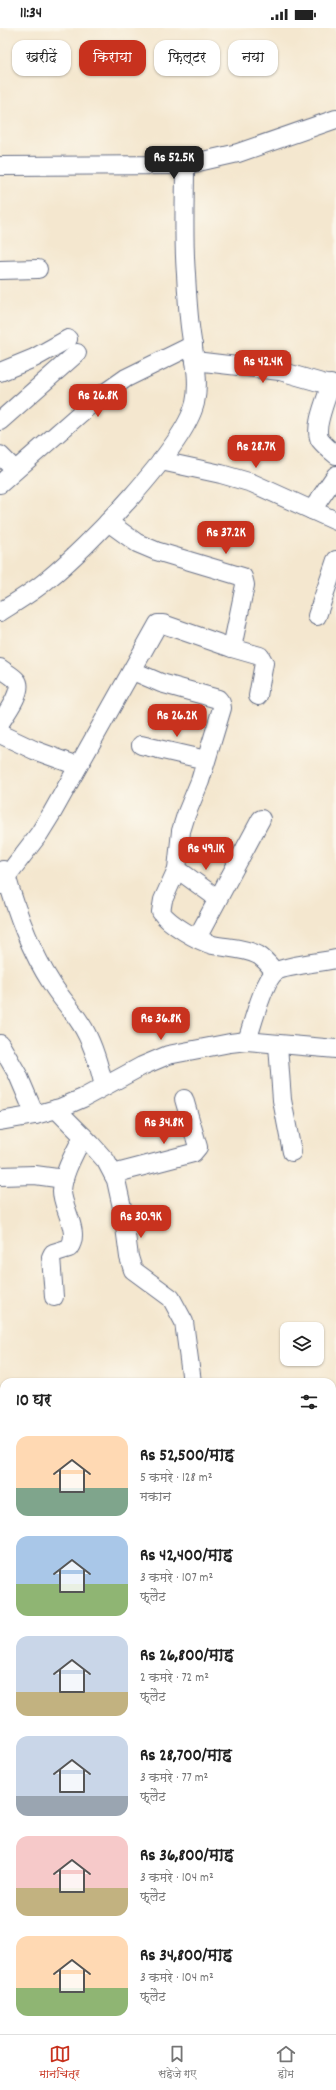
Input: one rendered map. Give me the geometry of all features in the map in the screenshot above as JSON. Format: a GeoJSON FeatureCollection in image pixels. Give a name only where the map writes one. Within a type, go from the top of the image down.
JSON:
{"type":"FeatureCollection","features":[{"type":"Feature","properties":{"kind":"street"},"geometry":{"type":"LineString","coordinates":[[0,166],[185,165],[238,153],[336,120]]}},
{"type":"Feature","properties":{"kind":"street"},"geometry":{"type":"LineString","coordinates":[[0,612],[46,581],[72,559],[108,522],[161,461],[189,419],[195,402],[194,353],[185,272],[185,165]]}},
{"type":"Feature","properties":{"kind":"street"},"geometry":{"type":"LineString","coordinates":[[0,270],[38,269]]}},
{"type":"Feature","properties":{"kind":"street"},"geometry":{"type":"LineString","coordinates":[[0,372],[34,358],[73,346],[0,421]]}},
{"type":"Feature","properties":{"kind":"street"},"geometry":{"type":"LineString","coordinates":[[0,484],[105,393],[126,378],[194,353],[280,371],[334,385],[318,424],[318,433],[320,440],[336,455]]}},
{"type":"Feature","properties":{"kind":"street"},"geometry":{"type":"LineString","coordinates":[[0,455],[15,470]]}},
{"type":"Feature","properties":{"kind":"street"},"geometry":{"type":"LineString","coordinates":[[161,461],[222,474],[252,483],[336,521]]}},
{"type":"Feature","properties":{"kind":"street"},"geometry":{"type":"LineString","coordinates":[[312,510],[336,475]]}},
{"type":"Feature","properties":{"kind":"street"},"geometry":{"type":"LineString","coordinates":[[108,522],[137,543],[156,551],[243,577],[245,586],[232,648]]}},
{"type":"Feature","properties":{"kind":"street"},"geometry":{"type":"LineString","coordinates":[[317,616],[336,560]]}},
{"type":"Feature","properties":{"kind":"street"},"geometry":{"type":"LineString","coordinates":[[104,1086],[97,1057],[84,1029],[52,984],[28,941],[2,876],[39,834],[133,671],[158,624],[260,656],[263,659],[264,669],[258,696]]}},
{"type":"Feature","properties":{"kind":"street"},"geometry":{"type":"LineString","coordinates":[[0,668],[17,681],[19,686],[16,696],[0,723]]}},
{"type":"Feature","properties":{"kind":"street"},"geometry":{"type":"LineString","coordinates":[[133,671],[168,685],[218,699],[222,708],[181,832],[177,868],[163,900],[161,912],[169,920],[197,938],[211,944],[257,954],[276,972]]}},
{"type":"Feature","properties":{"kind":"street"},"geometry":{"type":"LineString","coordinates":[[0,734],[34,750],[78,766]]}},
{"type":"Feature","properties":{"kind":"street"},"geometry":{"type":"LineString","coordinates":[[141,744],[206,760]]}},
{"type":"Feature","properties":{"kind":"street"},"geometry":{"type":"LineString","coordinates":[[197,938],[217,898],[261,819]]}},
{"type":"Feature","properties":{"kind":"street"},"geometry":{"type":"LineString","coordinates":[[177,868],[217,898]]}},
{"type":"Feature","properties":{"kind":"street"},"geometry":{"type":"LineString","coordinates":[[247,1042],[267,984],[276,972],[290,967],[336,959]]}},
{"type":"Feature","properties":{"kind":"street"},"geometry":{"type":"LineString","coordinates":[[0,1121],[35,1115],[56,1109],[142,1066],[168,1055],[230,1042],[336,1049]]}},
{"type":"Feature","properties":{"kind":"street"},"geometry":{"type":"LineString","coordinates":[[0,1044],[18,1075],[35,1115]]}},
{"type":"Feature","properties":{"kind":"street"},"geometry":{"type":"LineString","coordinates":[[278,1045],[282,1100],[292,1152]]}},
{"type":"Feature","properties":{"kind":"street"},"geometry":{"type":"LineString","coordinates":[[113,1174],[193,1153],[198,1147],[197,1140],[184,1099]]}},
{"type":"Feature","properties":{"kind":"street"},"geometry":{"type":"LineString","coordinates":[[56,1109],[106,1161],[113,1174],[116,1180],[123,1212],[129,1257],[133,1270],[171,1298],[184,1322],[191,1378]]}},
{"type":"Feature","properties":{"kind":"street"},"geometry":{"type":"LineString","coordinates":[[54,1297],[51,1256],[53,1253],[70,1248],[74,1238],[62,1192],[64,1179],[83,1136]]}},
{"type":"Feature","properties":{"kind":"street"},"geometry":{"type":"LineString","coordinates":[[0,1176],[35,1175],[64,1179]]}}]}
